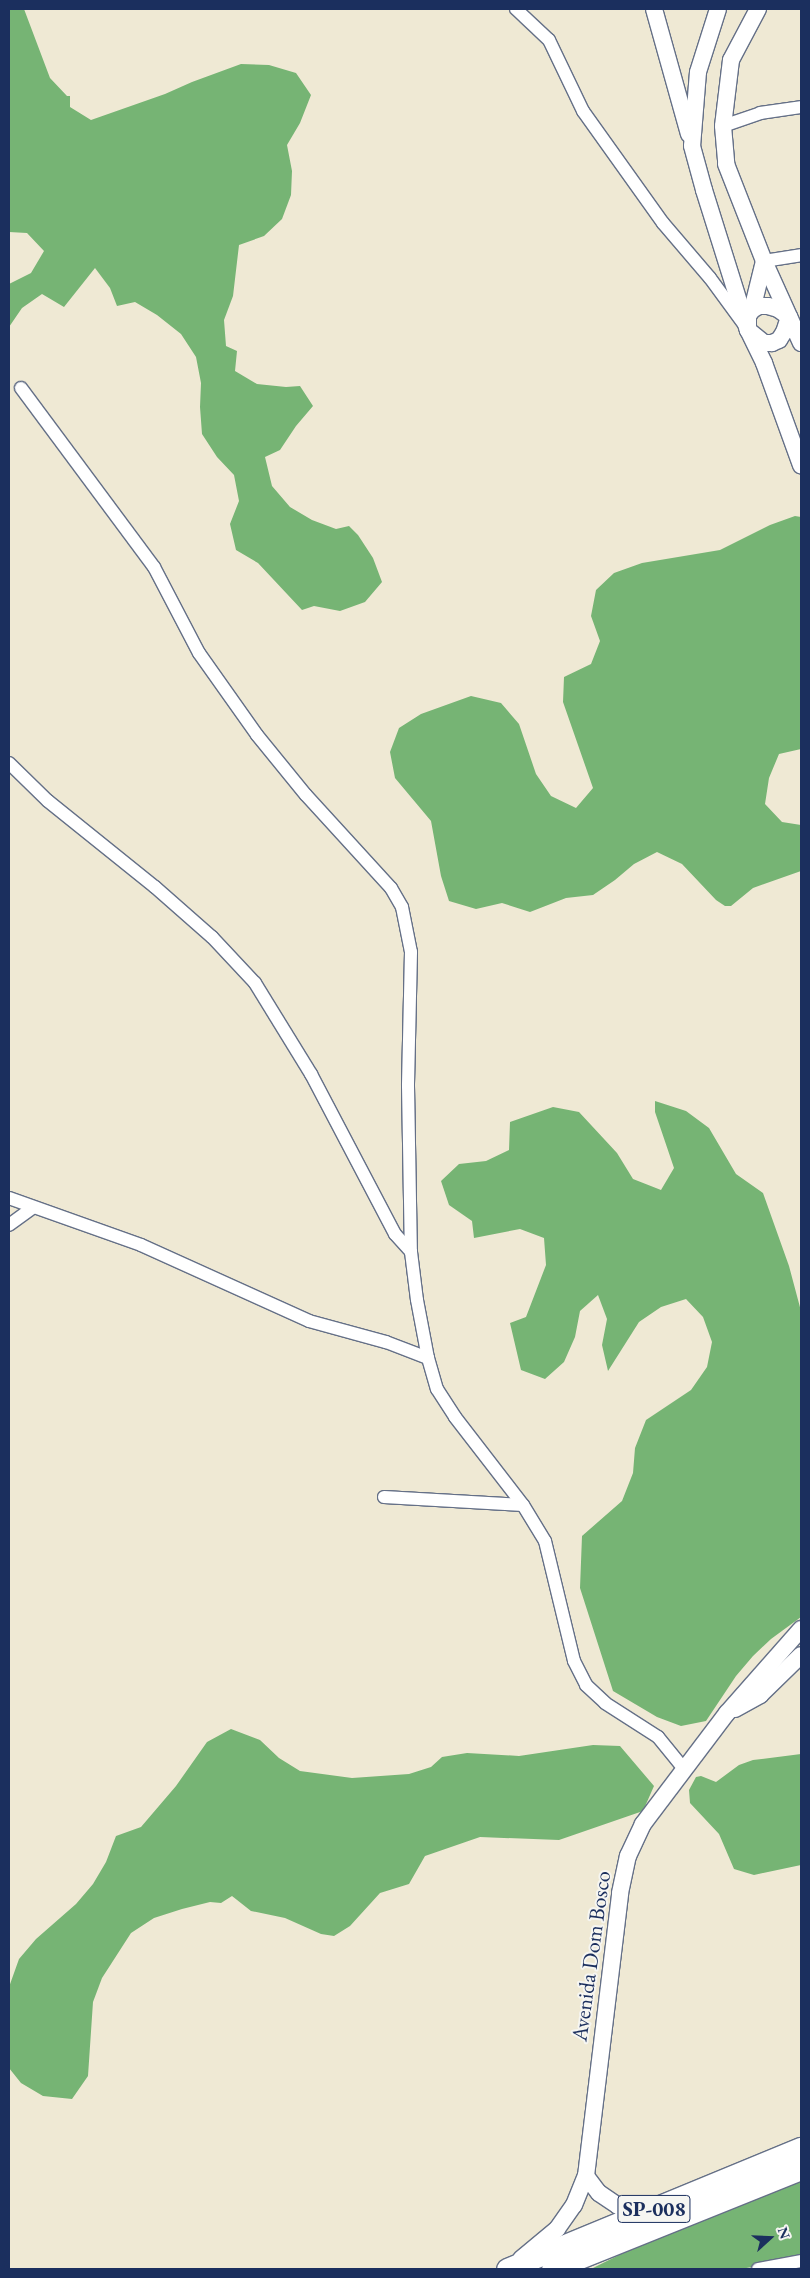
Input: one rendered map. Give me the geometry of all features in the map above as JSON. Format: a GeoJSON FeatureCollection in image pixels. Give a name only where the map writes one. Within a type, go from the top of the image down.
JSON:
{"type":"FeatureCollection","features":[{"type":"Feature","properties":{"kind":"main road","name":"SP-008"},"geometry":{"type":"LineString","coordinates":[[508,2268],[801,2148]]}},
{"type":"Feature","properties":{"kind":"main road","name":"SP-008"},"geometry":{"type":"LineString","coordinates":[[552,2269],[801,2169]]}},
{"type":"Feature","properties":{"kind":"street"},"geometry":{"type":"LineString","coordinates":[[516,9],[549,40],[583,111],[662,223],[710,278],[748,330],[764,342],[772,343],[779,340],[789,317]]}},
{"type":"Feature","properties":{"kind":"street"},"geometry":{"type":"LineString","coordinates":[[654,9],[704,190],[748,330],[764,363],[801,466]]}},
{"type":"Feature","properties":{"kind":"street"},"geometry":{"type":"LineString","coordinates":[[692,146],[698,72],[718,9]]}},
{"type":"Feature","properties":{"kind":"street"},"geometry":{"type":"LineString","coordinates":[[758,9],[731,60],[723,126],[726,164],[764,261],[801,343]]}},
{"type":"Feature","properties":{"kind":"street"},"geometry":{"type":"LineString","coordinates":[[723,126],[760,112],[801,107]]}},
{"type":"Feature","properties":{"kind":"street"},"geometry":{"type":"LineString","coordinates":[[764,261],[801,255]]}},
{"type":"Feature","properties":{"kind":"street"},"geometry":{"type":"LineString","coordinates":[[748,330],[748,316],[752,310],[764,261]]}},
{"type":"Feature","properties":{"kind":"street"},"geometry":{"type":"LineString","coordinates":[[752,310],[768,306],[778,309],[789,317]]}},
{"type":"Feature","properties":{"kind":"street"},"geometry":{"type":"LineString","coordinates":[[21,388],[154,567],[199,653],[257,736],[306,794],[392,888],[402,907],[411,952],[408,1086],[411,1252],[417,1300],[428,1358],[437,1389],[455,1417],[523,1505],[545,1541],[574,1661],[586,1685],[605,1704],[658,1737],[684,1770]]}},
{"type":"Feature","properties":{"kind":"street"},"geometry":{"type":"LineString","coordinates":[[9,763],[48,800],[155,886],[212,937],[255,983],[311,1074],[395,1234],[411,1252]]}},
{"type":"Feature","properties":{"kind":"street"},"geometry":{"type":"LineString","coordinates":[[9,1198],[32,1208],[141,1245],[309,1321],[386,1342],[428,1358]]}},
{"type":"Feature","properties":{"kind":"street"},"geometry":{"type":"LineString","coordinates":[[9,1226],[32,1208]]}},
{"type":"Feature","properties":{"kind":"street"},"geometry":{"type":"LineString","coordinates":[[384,1497],[523,1505]]}},
{"type":"Feature","properties":{"kind":"street","name":"Avenida Dom Bosco"},"geometry":{"type":"LineString","coordinates":[[508,2268],[557,2229],[574,2205],[586,2176],[620,1893],[628,1856],[643,1824],[727,1713],[801,1629]]}},
{"type":"Feature","properties":{"kind":"street","name":"Avenida Dom Bosco"},"geometry":{"type":"LineString","coordinates":[[727,1713],[760,1696],[801,1655]]}},
{"type":"Feature","properties":{"kind":"street"},"geometry":{"type":"LineString","coordinates":[[586,2176],[599,2193],[618,2206],[643,2213]]}},
{"type":"Feature","properties":{"kind":"street"},"geometry":{"type":"LineString","coordinates":[[758,2269],[801,2261]]}},
{"type":"Feature","properties":{"kind":"green space"},"geometry":{"type":"Polygon","coordinates":[[[9,9],[24,9],[50,78],[67,96],[70,96],[70,107],[91,120],[165,94],[241,64],[269,65],[296,73],[311,95],[300,123],[287,145],[292,171],[291,195],[282,219],[264,236],[239,245],[233,296],[224,320],[226,346],[237,351],[235,371],[257,384],[286,387],[300,386],[313,406],[296,426],[280,450],[265,457],[272,486],[290,507],[312,520],[336,529],[349,526],[358,535],[373,558],[382,582],[365,602],[340,611],[314,606],[302,610],[258,563],[236,550],[230,524],[239,501],[234,475],[217,457],[202,434],[201,383],[196,357],[181,334],[157,315],[135,302],[117,306],[110,288],[95,268],[64,307],[42,294],[22,308],[9,327],[9,284],[31,273],[44,251],[27,233],[9,232],[9,9]]]}},
{"type":"Feature","properties":{"kind":"green space"},"geometry":{"type":"Polygon","coordinates":[[[795,516],[801,517],[801,749],[779,754],[769,778],[765,804],[782,822],[801,825],[801,871],[753,888],[731,906],[725,906],[716,900],[682,864],[657,852],[634,864],[593,895],[566,898],[530,912],[502,903],[476,909],[449,901],[441,876],[431,821],[395,778],[390,752],[399,728],[421,714],[471,696],[501,703],[519,724],[536,774],[551,796],[576,808],[593,788],[563,702],[564,677],[591,664],[600,641],[591,616],[596,590],[614,573],[642,563],[720,550],[770,525],[795,516]]]}},
{"type":"Feature","properties":{"kind":"green space"},"geometry":{"type":"Polygon","coordinates":[[[655,1101],[686,1111],[709,1128],[736,1174],[763,1193],[789,1266],[801,1311],[801,1617],[771,1639],[753,1656],[736,1676],[706,1721],[681,1726],[657,1717],[613,1691],[580,1588],[582,1536],[622,1501],[633,1473],[635,1448],[646,1420],[691,1390],[707,1367],[712,1342],[703,1317],[686,1299],[661,1307],[639,1322],[608,1371],[602,1345],[607,1319],[598,1295],[580,1311],[575,1337],[564,1362],[545,1379],[521,1370],[510,1323],[526,1317],[546,1265],[544,1238],[520,1229],[474,1238],[472,1221],[449,1205],[441,1181],[459,1164],[486,1161],[509,1150],[510,1122],[553,1107],[579,1112],[617,1153],[633,1179],[661,1190],[674,1168],[655,1112],[655,1101]]]}},
{"type":"Feature","properties":{"kind":"green space"},"geometry":{"type":"Polygon","coordinates":[[[231,1729],[260,1740],[279,1758],[300,1771],[352,1778],[409,1774],[431,1767],[442,1757],[467,1753],[519,1756],[593,1745],[620,1746],[654,1786],[643,1811],[559,1840],[480,1837],[425,1856],[409,1884],[380,1893],[350,1926],[334,1936],[321,1934],[285,1918],[251,1911],[232,1896],[221,1903],[210,1902],[154,1918],[131,1933],[102,1978],[93,2002],[88,2076],[72,2099],[43,2096],[21,2083],[9,2068],[9,1987],[19,1959],[36,1939],[76,1904],[93,1884],[106,1862],[116,1836],[141,1827],[176,1786],[207,1742],[231,1729]]]}},
{"type":"Feature","properties":{"kind":"green space"},"geometry":{"type":"Polygon","coordinates":[[[801,1754],[801,1865],[754,1875],[734,1869],[719,1834],[690,1803],[689,1790],[696,1777],[701,1776],[716,1782],[739,1765],[753,1760],[801,1754]]]}},
{"type":"Feature","properties":{"kind":"green space"},"geometry":{"type":"Polygon","coordinates":[[[801,2181],[801,2258],[741,2269],[591,2269],[657,2236],[706,2219],[753,2195],[801,2181]]]}}]}
